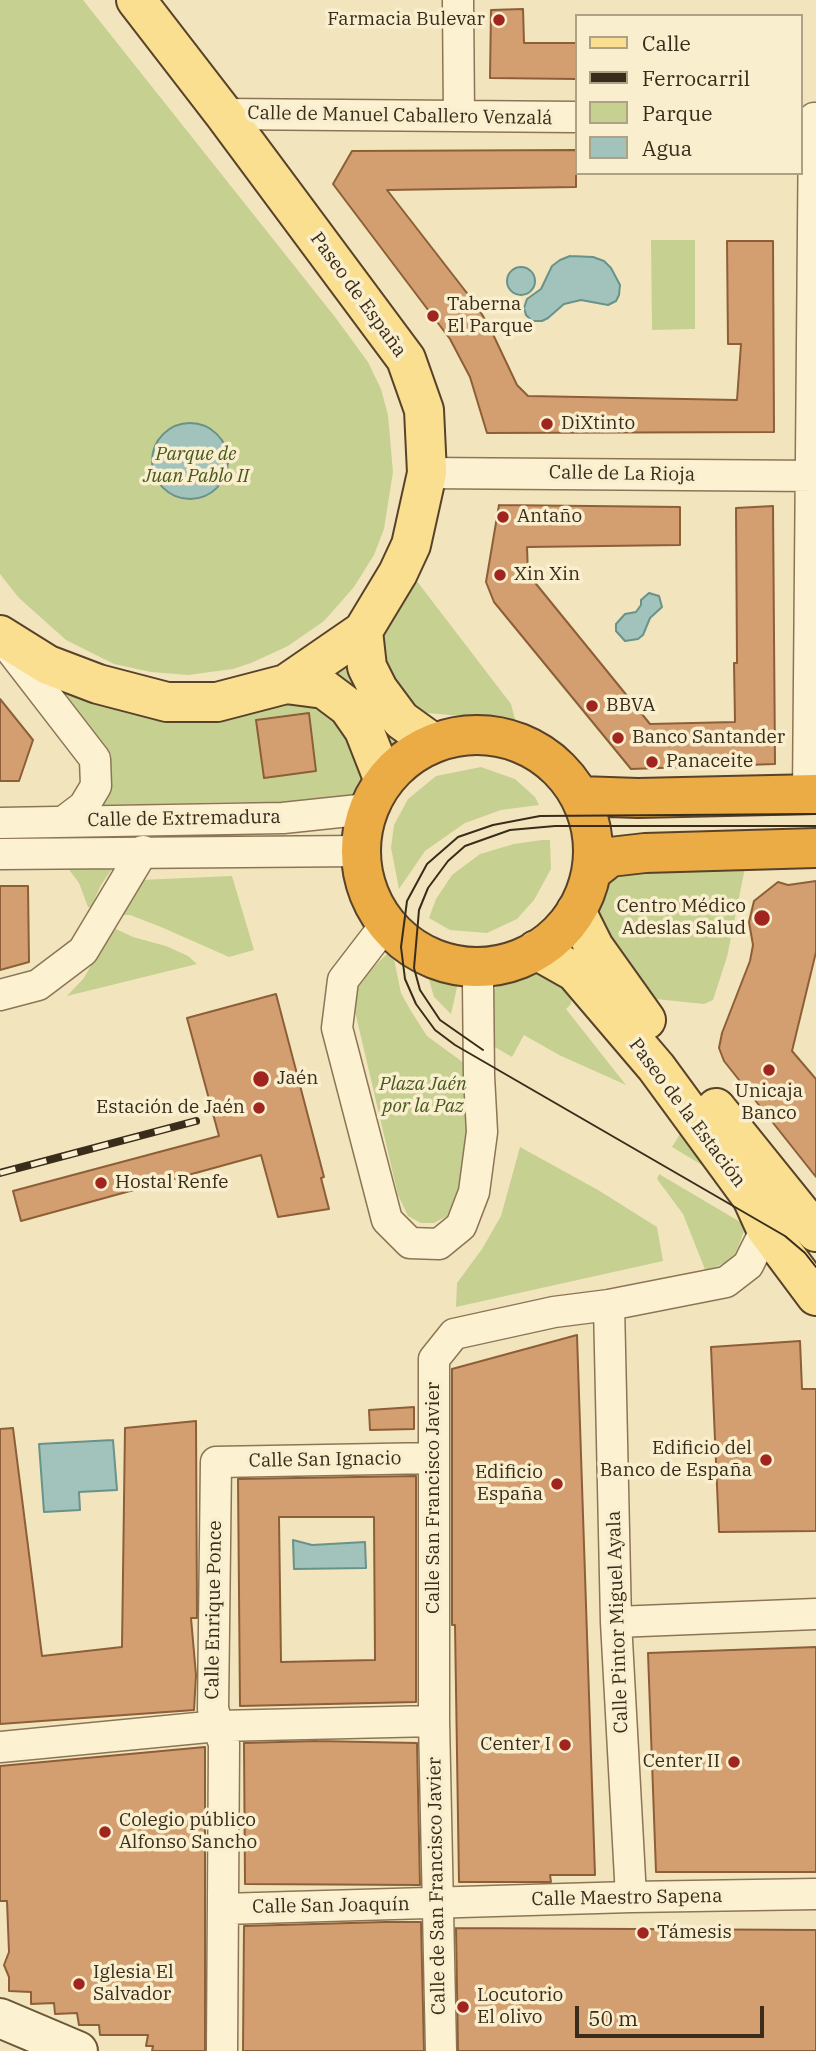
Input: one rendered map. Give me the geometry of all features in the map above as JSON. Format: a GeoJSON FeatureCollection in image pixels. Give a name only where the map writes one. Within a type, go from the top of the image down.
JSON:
{"type":"FeatureCollection","features":[{"type":"Feature","properties":{"kind":"highway"},"geometry":{"type":"LineString","coordinates":[[469,734],[497,736],[523,744],[558,767],[580,796],[587,815],[593,839],[591,872],[576,911],[558,933],[536,950],[512,962],[485,967],[454,965],[425,955],[408,945],[386,924],[367,890],[360,851],[362,830],[376,795],[406,759],[433,743],[469,734]]}},
{"type":"Feature","properties":{"kind":"highway"},"geometry":{"type":"LineString","coordinates":[[580,796],[638,798],[812,794]]}},
{"type":"Feature","properties":{"kind":"highway"},"geometry":{"type":"LineString","coordinates":[[591,872],[610,857],[645,853],[816,848]]}},
{"type":"Feature","properties":{"kind":"main road","name":"Paseo de España"},"geometry":{"type":"LineString","coordinates":[[0,636],[48,665],[99,684],[167,702],[217,702],[286,684],[363,631],[398,573],[411,545],[427,472],[424,410],[406,359],[136,0]]}},
{"type":"Feature","properties":{"kind":"main road"},"geometry":{"type":"LineString","coordinates":[[363,631],[367,667],[378,689],[401,720],[433,743]]}},
{"type":"Feature","properties":{"kind":"main road","name":"Paseo de España"},"geometry":{"type":"LineString","coordinates":[[286,684],[324,689],[348,707],[365,730],[376,795]]}},
{"type":"Feature","properties":{"kind":"main road","name":"Paseo de la Estación"},"geometry":{"type":"LineString","coordinates":[[576,911],[594,947],[643,1017],[816,1232]]}},
{"type":"Feature","properties":{"kind":"main road","name":"Paseo de la Estación"},"geometry":{"type":"LineString","coordinates":[[536,950],[575,972],[656,1067],[752,1198],[766,1229],[816,1296]]}},
{"type":"Feature","properties":{"kind":"street"},"geometry":{"type":"LineString","coordinates":[[458,0],[459,116]]}},
{"type":"Feature","properties":{"kind":"street","name":"Calle de Manuel Caballero Venzalá"},"geometry":{"type":"LineString","coordinates":[[224,114],[574,117]]}},
{"type":"Feature","properties":{"kind":"street"},"geometry":{"type":"LineString","coordinates":[[810,118],[812,794]]}},
{"type":"Feature","properties":{"kind":"street","name":"Calle de La Rioja"},"geometry":{"type":"LineString","coordinates":[[427,472],[813,476]]}},
{"type":"Feature","properties":{"kind":"street","name":"Paseo de España"},"geometry":{"type":"LineString","coordinates":[[0,636],[95,759],[96,786],[84,806],[63,822]]}},
{"type":"Feature","properties":{"kind":"street","name":"Calle de Extremadura"},"geometry":{"type":"LineString","coordinates":[[0,823],[283,818],[376,795]]}},
{"type":"Feature","properties":{"kind":"street"},"geometry":{"type":"LineString","coordinates":[[0,995],[38,985],[83,951],[143,851]]}},
{"type":"Feature","properties":{"kind":"street","name":"Calle de Extremadura"},"geometry":{"type":"LineString","coordinates":[[0,853],[360,851]]}},
{"type":"Feature","properties":{"kind":"street"},"geometry":{"type":"LineString","coordinates":[[386,924],[343,980],[337,1028],[387,1220],[410,1243],[439,1244],[461,1226],[474,1192],[482,1132],[478,982],[485,967]]}},
{"type":"Feature","properties":{"kind":"street","name":"Calle San Francisco Javier"},"geometry":{"type":"LineString","coordinates":[[434,1721],[434,1359],[453,1334],[554,1312],[609,1305],[726,1282],[748,1265],[766,1229]]}},
{"type":"Feature","properties":{"kind":"street","name":"Calle Pintor Miguel Ayala"},"geometry":{"type":"LineString","coordinates":[[609,1305],[616,1622],[631,1897]]}},
{"type":"Feature","properties":{"kind":"street","name":"Calle San Ignacio"},"geometry":{"type":"LineString","coordinates":[[216,1462],[434,1458]]}},
{"type":"Feature","properties":{"kind":"street","name":"Calle Enrique Ponce"},"geometry":{"type":"LineString","coordinates":[[216,1462],[213,1709],[224,1744],[222,2051]]}},
{"type":"Feature","properties":{"kind":"street"},"geometry":{"type":"LineString","coordinates":[[616,1622],[816,1614]]}},
{"type":"Feature","properties":{"kind":"street"},"geometry":{"type":"LineString","coordinates":[[0,1747],[218,1726],[434,1721]]}},
{"type":"Feature","properties":{"kind":"street","name":"Calle de San Francisco Javier"},"geometry":{"type":"LineString","coordinates":[[434,1721],[441,2051]]}},
{"type":"Feature","properties":{"kind":"street","name":"Calle Maestro Sapena"},"geometry":{"type":"LineString","coordinates":[[439,1904],[816,1894]]}},
{"type":"Feature","properties":{"kind":"street","name":"Calle San Joaquín"},"geometry":{"type":"LineString","coordinates":[[223,1909],[439,1904]]}},
{"type":"Feature","properties":{"kind":"street"},"geometry":{"type":"LineString","coordinates":[[0,2018],[78,2051]]}},
{"type":"Feature","properties":{"kind":"green space","name":"Parque de Juan Pablo II"},"geometry":{"type":"Polygon","coordinates":[[[0,0],[83,0],[335,317],[368,362],[381,389],[388,415],[393,472],[384,529],[374,555],[354,587],[324,621],[288,646],[251,663],[233,669],[188,675],[151,672],[114,664],[66,640],[19,598],[0,574],[0,0]]]}},
{"type":"Feature","properties":{"kind":"green space"},"geometry":{"type":"Polygon","coordinates":[[[651,240],[695,240],[695,329],[652,330],[651,240]]]}},
{"type":"Feature","properties":{"kind":"green space"},"geometry":{"type":"Polygon","coordinates":[[[416,580],[511,704],[515,719],[508,725],[492,719],[428,713],[411,704],[385,668],[381,636],[416,580]]]}},
{"type":"Feature","properties":{"kind":"green space"},"geometry":{"type":"Polygon","coordinates":[[[355,652],[413,740],[391,754],[324,672],[355,652]]]}},
{"type":"Feature","properties":{"kind":"green space"},"geometry":{"type":"Polygon","coordinates":[[[64,686],[309,699],[339,717],[365,772],[361,789],[346,799],[295,805],[240,802],[102,805],[101,799],[111,786],[110,771],[56,692],[64,686]]]}},
{"type":"Feature","properties":{"kind":"green space"},"geometry":{"type":"Polygon","coordinates":[[[481,767],[515,779],[535,797],[539,805],[501,810],[465,823],[425,851],[399,889],[391,848],[394,825],[408,799],[436,776],[481,767]]]}},
{"type":"Feature","properties":{"kind":"green space"},"geometry":{"type":"Polygon","coordinates":[[[550,840],[551,869],[534,900],[517,919],[487,933],[450,930],[429,918],[436,899],[452,875],[480,854],[514,844],[550,840]]]}},
{"type":"Feature","properties":{"kind":"green space"},"geometry":{"type":"Polygon","coordinates":[[[114,866],[91,907],[88,907],[79,883],[67,867],[114,866]]]}},
{"type":"Feature","properties":{"kind":"green space"},"geometry":{"type":"Polygon","coordinates":[[[745,868],[727,957],[713,1000],[704,1004],[646,998],[614,961],[591,901],[598,887],[611,872],[745,868]]]}},
{"type":"Feature","properties":{"kind":"green space"},"geometry":{"type":"Polygon","coordinates":[[[232,876],[254,950],[229,957],[130,915],[119,915],[140,880],[232,876]]]}},
{"type":"Feature","properties":{"kind":"green space"},"geometry":{"type":"Polygon","coordinates":[[[116,929],[133,937],[166,946],[188,956],[197,964],[67,996],[84,978],[108,934],[116,929]]]}},
{"type":"Feature","properties":{"kind":"green space","name":"Plaza Jaén por la Paz"},"geometry":{"type":"Polygon","coordinates":[[[392,949],[401,993],[427,1036],[468,1066],[470,1157],[447,1216],[434,1223],[421,1223],[408,1216],[398,1195],[350,990],[392,949]]]}},
{"type":"Feature","properties":{"kind":"green space"},"geometry":{"type":"Polygon","coordinates":[[[534,969],[572,991],[571,1004],[566,1009],[626,1085],[559,1055],[524,1035],[512,1057],[479,1038],[488,998],[497,986],[512,975],[534,969]]]}},
{"type":"Feature","properties":{"kind":"green space"},"geometry":{"type":"Polygon","coordinates":[[[427,973],[458,983],[451,1014],[434,997],[427,973]]]}},
{"type":"Feature","properties":{"kind":"green space"},"geometry":{"type":"Polygon","coordinates":[[[685,1126],[727,1180],[672,1147],[685,1126]]]}},
{"type":"Feature","properties":{"kind":"green space"},"geometry":{"type":"Polygon","coordinates":[[[520,1147],[598,1190],[657,1227],[663,1261],[456,1307],[457,1283],[482,1249],[501,1216],[520,1147]]]}},
{"type":"Feature","properties":{"kind":"green space"},"geometry":{"type":"Polygon","coordinates":[[[659,1174],[742,1223],[744,1231],[734,1255],[706,1272],[683,1214],[657,1179],[659,1174]]]}},
{"type":"Feature","properties":{"kind":"water"},"geometry":{"type":"Polygon","coordinates":[[[570,256],[593,257],[604,261],[620,285],[616,301],[608,305],[581,300],[564,304],[548,318],[532,321],[524,308],[527,299],[541,289],[552,266],[570,256]]]}},
{"type":"Feature","properties":{"kind":"water"},"geometry":{"type":"Polygon","coordinates":[[[521,267],[531,271],[535,281],[531,291],[521,295],[511,291],[507,281],[511,271],[521,267]]]}},
{"type":"Feature","properties":{"kind":"water"},"geometry":{"type":"Polygon","coordinates":[[[190,423],[204,426],[217,434],[225,447],[228,461],[225,475],[217,488],[204,496],[190,499],[176,496],[163,488],[155,475],[152,461],[155,447],[163,434],[176,426],[190,423]]]}},
{"type":"Feature","properties":{"kind":"water"},"geometry":{"type":"Polygon","coordinates":[[[649,593],[659,596],[662,607],[650,618],[643,635],[638,639],[625,641],[616,631],[616,624],[625,614],[636,612],[641,600],[649,593]]]}},
{"type":"Feature","properties":{"kind":"water"},"geometry":{"type":"Polygon","coordinates":[[[113,1440],[117,1490],[79,1492],[80,1510],[44,1512],[39,1444],[113,1440]]]}},
{"type":"Feature","properties":{"kind":"water"},"geometry":{"type":"Polygon","coordinates":[[[293,1540],[312,1545],[365,1542],[366,1568],[294,1569],[293,1540]]]}},
{"type":"Feature","properties":{"kind":"building"},"geometry":{"type":"Polygon","coordinates":[[[523,9],[524,43],[574,43],[574,79],[490,78],[491,10],[523,9]]]}},
{"type":"Feature","properties":{"kind":"building"},"geometry":{"type":"Polygon","coordinates":[[[574,150],[576,187],[387,190],[477,306],[517,385],[528,396],[737,400],[741,344],[728,344],[727,241],[773,241],[774,432],[487,433],[470,377],[450,339],[333,184],[352,151],[574,150]]]}},
{"type":"Feature","properties":{"kind":"building"},"geometry":{"type":"Polygon","coordinates":[[[499,505],[680,507],[680,545],[527,547],[528,574],[650,724],[735,722],[736,508],[773,506],[775,764],[631,769],[494,602],[486,582],[499,505]]]}},
{"type":"Feature","properties":{"kind":"building"},"geometry":{"type":"Polygon","coordinates":[[[0,699],[33,740],[19,781],[0,781],[0,699]]]}},
{"type":"Feature","properties":{"kind":"building"},"geometry":{"type":"Polygon","coordinates":[[[309,713],[316,771],[264,778],[256,720],[309,713]]]}},
{"type":"Feature","properties":{"kind":"building"},"geometry":{"type":"Polygon","coordinates":[[[816,881],[816,952],[792,1051],[816,1079],[816,1177],[724,1061],[719,1048],[722,1033],[750,961],[753,945],[749,922],[754,901],[778,882],[788,885],[816,881]]]}},
{"type":"Feature","properties":{"kind":"building"},"geometry":{"type":"Polygon","coordinates":[[[0,886],[28,886],[29,962],[0,970],[0,886]]]}},
{"type":"Feature","properties":{"kind":"building","name":"Estación de Jaén"},"geometry":{"type":"Polygon","coordinates":[[[276,994],[324,1177],[321,1178],[329,1209],[278,1217],[261,1155],[21,1221],[13,1191],[219,1136],[187,1018],[276,994]]]}},
{"type":"Feature","properties":{"kind":"building"},"geometry":{"type":"Polygon","coordinates":[[[577,1335],[595,1875],[550,1875],[551,1882],[459,1882],[455,1625],[452,1625],[452,1369],[577,1335]]]}},
{"type":"Feature","properties":{"kind":"building","name":"Edificio del Banco de España"},"geometry":{"type":"Polygon","coordinates":[[[800,1341],[802,1389],[816,1389],[816,1531],[719,1532],[711,1347],[800,1341]]]}},
{"type":"Feature","properties":{"kind":"building"},"geometry":{"type":"Polygon","coordinates":[[[414,1407],[414,1429],[370,1430],[369,1410],[414,1407]]]}},
{"type":"Feature","properties":{"kind":"building"},"geometry":{"type":"Polygon","coordinates":[[[196,1421],[197,1618],[191,1618],[196,1675],[194,1710],[0,1724],[0,1429],[13,1428],[42,1656],[122,1647],[125,1428],[196,1421]]]}},
{"type":"Feature","properties":{"kind":"building"},"geometry":{"type":"Polygon","coordinates":[[[416,1476],[416,1702],[240,1706],[238,1479],[416,1476]],[[279,1517],[281,1662],[375,1660],[374,1517],[279,1517]]]}},
{"type":"Feature","properties":{"kind":"building","name":"Center II"},"geometry":{"type":"Polygon","coordinates":[[[816,1647],[816,1872],[656,1872],[648,1653],[816,1647]]]}},
{"type":"Feature","properties":{"kind":"building"},"geometry":{"type":"Polygon","coordinates":[[[244,1743],[417,1743],[420,1885],[245,1884],[244,1743]]]}},
{"type":"Feature","properties":{"kind":"building"},"geometry":{"type":"Polygon","coordinates":[[[205,1747],[205,2051],[152,2051],[153,2046],[146,2046],[148,2035],[100,2035],[99,2025],[79,2025],[77,2013],[55,2014],[54,2003],[31,2004],[31,1992],[9,1991],[9,1977],[4,1965],[9,1952],[7,1901],[0,1901],[0,1766],[205,1747]]]}},
{"type":"Feature","properties":{"kind":"building"},"geometry":{"type":"Polygon","coordinates":[[[421,1922],[424,2051],[243,2051],[244,1926],[421,1922]]]}},
{"type":"Feature","properties":{"kind":"building"},"geometry":{"type":"Polygon","coordinates":[[[456,1928],[816,1930],[816,2051],[458,2051],[456,1928]]]}},
{"type":"Feature","properties":{"kind":"tram line"},"geometry":{"type":"LineString","coordinates":[[816,814],[540,816],[493,825],[458,837],[427,864],[407,901],[401,947],[405,979],[416,1004],[435,1030],[455,1045],[785,1236],[805,1253],[816,1267]]}},
{"type":"Feature","properties":{"kind":"tram line"},"geometry":{"type":"LineString","coordinates":[[483,1050],[440,1020],[420,990],[414,968],[419,910],[428,888],[448,861],[465,846],[510,830],[555,826],[816,826]]}},
{"type":"Feature","properties":{"kind":"railway"},"geometry":{"type":"LineString","coordinates":[[0,1173],[196,1121]]}},
{"type":"Feature","properties":{"kind":"place","name":"Farmacia Bulevar"},"geometry":{"type":"Point","coordinates":[499,20]}},
{"type":"Feature","properties":{"kind":"place","name":"Taberna El Parque"},"geometry":{"type":"Point","coordinates":[433,316]}},
{"type":"Feature","properties":{"kind":"place","name":"DiXtinto"},"geometry":{"type":"Point","coordinates":[547,424]}},
{"type":"Feature","properties":{"kind":"place","name":"Antaño"},"geometry":{"type":"Point","coordinates":[503,517]}},
{"type":"Feature","properties":{"kind":"place","name":"Xin Xin"},"geometry":{"type":"Point","coordinates":[500,575]}},
{"type":"Feature","properties":{"kind":"place","name":"BBVA"},"geometry":{"type":"Point","coordinates":[592,706]}},
{"type":"Feature","properties":{"kind":"place","name":"Banco Santander"},"geometry":{"type":"Point","coordinates":[618,738]}},
{"type":"Feature","properties":{"kind":"place","name":"Panaceite"},"geometry":{"type":"Point","coordinates":[652,762]}},
{"type":"Feature","properties":{"kind":"place","name":"Centro Médico Adeslas Salud"},"geometry":{"type":"Point","coordinates":[762,918]}},
{"type":"Feature","properties":{"kind":"place","name":"Unicaja Banco"},"geometry":{"type":"Point","coordinates":[769,1070]}},
{"type":"Feature","properties":{"kind":"place","name":"Jaén"},"geometry":{"type":"Point","coordinates":[261,1079]}},
{"type":"Feature","properties":{"kind":"place","name":"Estación de Jaén"},"geometry":{"type":"Point","coordinates":[259,1108]}},
{"type":"Feature","properties":{"kind":"place","name":"Hostal Renfe"},"geometry":{"type":"Point","coordinates":[101,1183]}},
{"type":"Feature","properties":{"kind":"place","name":"Edificio del Banco de España"},"geometry":{"type":"Point","coordinates":[766,1460]}},
{"type":"Feature","properties":{"kind":"place","name":"Edificio España"},"geometry":{"type":"Point","coordinates":[557,1484]}},
{"type":"Feature","properties":{"kind":"place","name":"Center I"},"geometry":{"type":"Point","coordinates":[565,1745]}},
{"type":"Feature","properties":{"kind":"place","name":"Center II"},"geometry":{"type":"Point","coordinates":[734,1762]}},
{"type":"Feature","properties":{"kind":"place","name":"Colegio público Alfonso Sancho"},"geometry":{"type":"Point","coordinates":[105,1832]}},
{"type":"Feature","properties":{"kind":"place","name":"Támesis"},"geometry":{"type":"Point","coordinates":[643,1933]}},
{"type":"Feature","properties":{"kind":"place","name":"Iglesia El Salvador"},"geometry":{"type":"Point","coordinates":[79,1984]}},
{"type":"Feature","properties":{"kind":"place","name":"Locutorio El olivo"},"geometry":{"type":"Point","coordinates":[463,2007]}}]}
